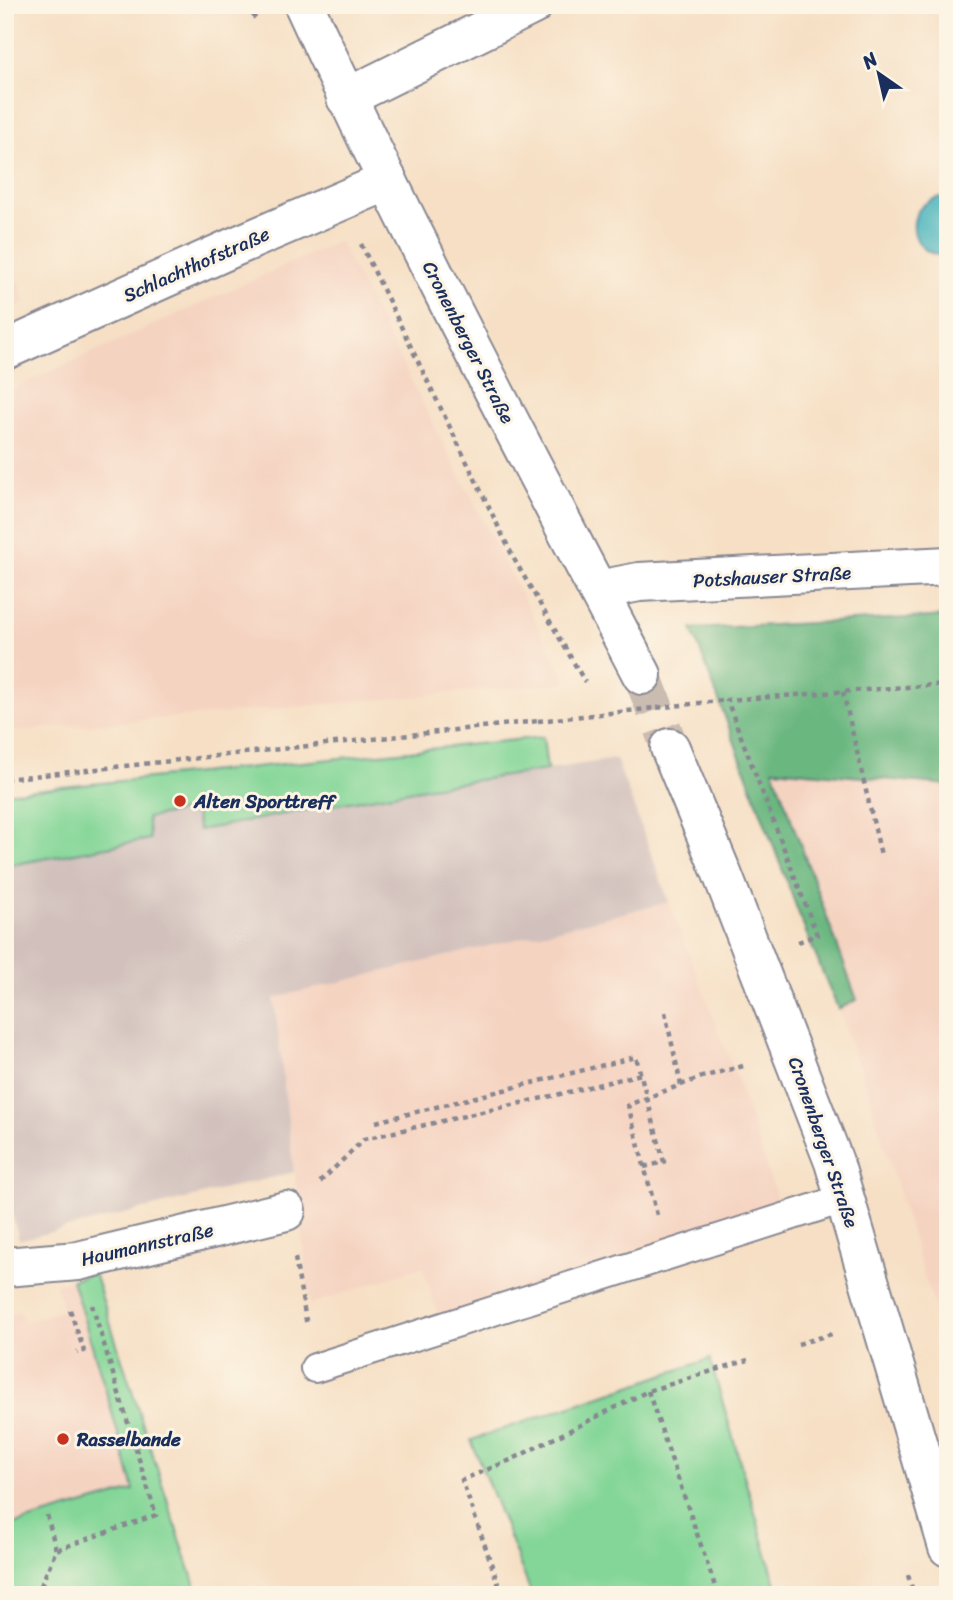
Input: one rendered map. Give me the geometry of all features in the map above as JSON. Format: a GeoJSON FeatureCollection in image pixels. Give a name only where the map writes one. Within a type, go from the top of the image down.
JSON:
{"type":"FeatureCollection","features":[{"type":"Feature","properties":{"kind":"main road","name":"Cronenberger Straße"},"geometry":{"type":"LineString","coordinates":[[304,5],[346,98],[506,416],[642,675]]}},
{"type":"Feature","properties":{"kind":"main road"},"geometry":{"type":"LineString","coordinates":[[346,98],[533,5]]}},
{"type":"Feature","properties":{"kind":"main road","name":"Schlachthofstraße"},"geometry":{"type":"LineString","coordinates":[[5,350],[388,181]]}},
{"type":"Feature","properties":{"kind":"main road","name":"Potshauser Straße"},"geometry":{"type":"LineString","coordinates":[[597,590],[639,582],[948,566]]}},
{"type":"Feature","properties":{"kind":"main road","name":"Cronenberger Straße"},"geometry":{"type":"LineString","coordinates":[[670,748],[792,1050],[834,1162],[948,1546]]}},
{"type":"Feature","properties":{"kind":"main road","name":"Haumannstraße"},"geometry":{"type":"LineString","coordinates":[[5,1267],[78,1261],[286,1211]]}},
{"type":"Feature","properties":{"kind":"lane"},"geometry":{"type":"LineString","coordinates":[[315,1368],[846,1198]]}},
{"type":"Feature","properties":{"kind":"path"},"geometry":{"type":"LineString","coordinates":[[249,5],[260,30]]}},
{"type":"Feature","properties":{"kind":"path"},"geometry":{"type":"LineString","coordinates":[[340,202],[514,559],[584,681]]}},
{"type":"Feature","properties":{"kind":"path"},"geometry":{"type":"LineString","coordinates":[[5,779],[727,700],[948,684]]}},
{"type":"Feature","properties":{"kind":"path"},"geometry":{"type":"LineString","coordinates":[[843,692],[881,855]]}},
{"type":"Feature","properties":{"kind":"path"},"geometry":{"type":"LineString","coordinates":[[727,700],[817,935],[797,943]]}},
{"type":"Feature","properties":{"kind":"path"},"geometry":{"type":"LineString","coordinates":[[666,1012],[681,1085]]}},
{"type":"Feature","properties":{"kind":"path"},"geometry":{"type":"LineString","coordinates":[[376,1122],[636,1056],[664,1162],[644,1167]]}},
{"type":"Feature","properties":{"kind":"path"},"geometry":{"type":"LineString","coordinates":[[668,1256],[628,1105],[702,1077],[748,1065]]}},
{"type":"Feature","properties":{"kind":"path"},"geometry":{"type":"LineString","coordinates":[[315,1368],[286,1211],[298,1204],[364,1139],[641,1073]]}},
{"type":"Feature","properties":{"kind":"path"},"geometry":{"type":"LineString","coordinates":[[56,1550],[156,1516],[78,1261]]}},
{"type":"Feature","properties":{"kind":"path"},"geometry":{"type":"LineString","coordinates":[[798,1344],[835,1333]]}},
{"type":"Feature","properties":{"kind":"path"},"geometry":{"type":"LineString","coordinates":[[501,1595],[462,1480],[513,1459],[648,1391],[748,1360]]}},
{"type":"Feature","properties":{"kind":"path"},"geometry":{"type":"LineString","coordinates":[[648,1391],[718,1595]]}},
{"type":"Feature","properties":{"kind":"path"},"geometry":{"type":"LineString","coordinates":[[37,1595],[56,1550],[47,1515]]}},
{"type":"Feature","properties":{"kind":"path"},"geometry":{"type":"LineString","coordinates":[[470,1595],[499,1586]]}},
{"type":"Feature","properties":{"kind":"shaded area"},"geometry":{"type":"Polygon","coordinates":[[[339,241],[567,683],[5,732],[5,392],[339,241]]]}},
{"type":"Feature","properties":{"kind":"shaded area"},"geometry":{"type":"Polygon","coordinates":[[[5,250],[26,302],[5,312],[5,250]]]}},
{"type":"Feature","properties":{"kind":"shaded area"},"geometry":{"type":"Polygon","coordinates":[[[616,759],[669,902],[274,998],[294,1172],[19,1240],[8,1183],[5,1183],[5,866],[149,839],[147,818],[194,809],[199,830],[430,787],[616,759]]]}},
{"type":"Feature","properties":{"kind":"shaded area"},"geometry":{"type":"Polygon","coordinates":[[[772,768],[948,785],[948,1352],[863,1077],[838,1009],[857,1000],[772,768]]]}},
{"type":"Feature","properties":{"kind":"shaded area"},"geometry":{"type":"Polygon","coordinates":[[[669,902],[739,1084],[779,1205],[439,1317],[422,1267],[310,1304],[274,998],[669,902]]]}},
{"type":"Feature","properties":{"kind":"shaded area","name":"Rasselbande"},"geometry":{"type":"Polygon","coordinates":[[[72,1280],[134,1491],[5,1527],[5,1316],[20,1311],[24,1322],[63,1310],[56,1284],[72,1280]]]}},
{"type":"Feature","properties":{"kind":"green space"},"geometry":{"type":"Polygon","coordinates":[[[948,616],[948,785],[773,769],[857,1000],[838,1009],[805,930],[692,629],[948,616]]]}},
{"type":"Feature","properties":{"kind":"green space","name":"Alten Sporttreff"},"geometry":{"type":"Polygon","coordinates":[[[543,737],[547,770],[430,787],[199,830],[194,809],[147,818],[150,839],[5,866],[5,793],[543,737]]]}},
{"type":"Feature","properties":{"kind":"green space"},"geometry":{"type":"Polygon","coordinates":[[[94,1273],[198,1595],[5,1595],[5,1527],[134,1490],[72,1280],[94,1273]]]}},
{"type":"Feature","properties":{"kind":"green space"},"geometry":{"type":"Polygon","coordinates":[[[710,1359],[779,1595],[532,1595],[471,1440],[710,1359]]]}},
{"type":"Feature","properties":{"kind":"water"},"geometry":{"type":"Polygon","coordinates":[[[948,197],[948,255],[935,254],[925,249],[914,231],[918,210],[927,202],[948,197]]]}},
{"type":"Feature","properties":{"kind":"tunnel"},"geometry":{"type":"LineString","coordinates":[[642,675],[670,748]]}},
{"type":"Feature","properties":{"kind":"place","name":"Alten Sporttreff"},"geometry":{"type":"Point","coordinates":[180,801]}},
{"type":"Feature","properties":{"kind":"place","name":"Rasselbande"},"geometry":{"type":"Point","coordinates":[63,1439]}}]}
